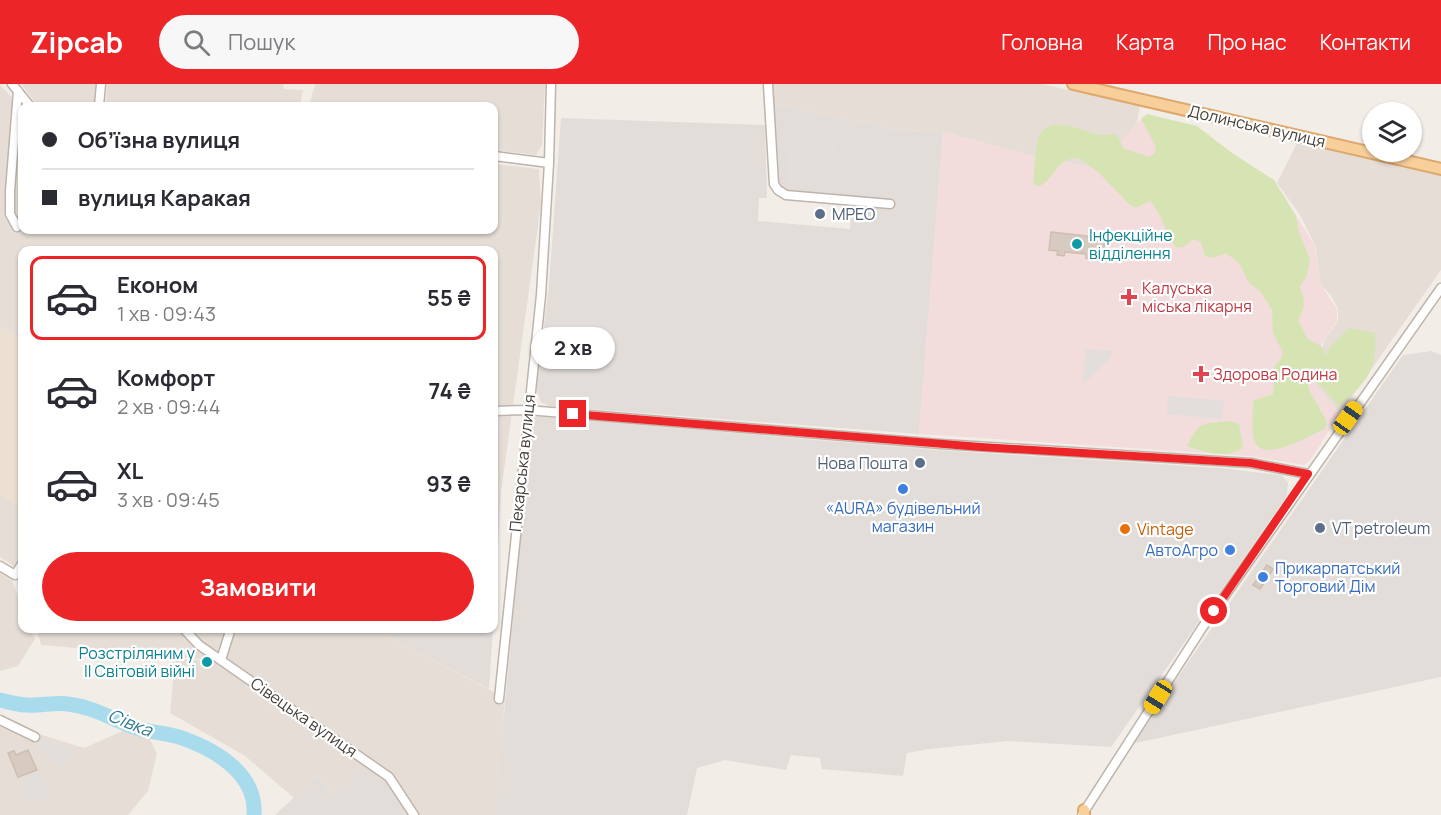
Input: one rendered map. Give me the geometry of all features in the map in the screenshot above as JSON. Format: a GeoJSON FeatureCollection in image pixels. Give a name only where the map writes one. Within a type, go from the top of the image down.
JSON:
{"type":"FeatureCollection","features":[{"type":"Feature","properties":{"kind":"main road","name":"Долинська вулиця"},"geometry":{"type":"LineString","coordinates":[[1073,84],[1441,169]]}},
{"type":"Feature","properties":{"kind":"street"},"geometry":{"type":"LineString","coordinates":[[99,102],[101,84]]}},
{"type":"Feature","properties":{"kind":"street","name":"Пекарська вулиця"},"geometry":{"type":"LineString","coordinates":[[499,699],[527,410],[541,295],[551,84]]}},
{"type":"Feature","properties":{"kind":"street"},"geometry":{"type":"LineString","coordinates":[[768,84],[774,183],[778,190],[786,195],[890,204]]}},
{"type":"Feature","properties":{"kind":"street"},"geometry":{"type":"LineString","coordinates":[[15,87],[27,102]]}},
{"type":"Feature","properties":{"kind":"street"},"geometry":{"type":"LineString","coordinates":[[15,87],[10,214],[17,227]]}},
{"type":"Feature","properties":{"kind":"street"},"geometry":{"type":"LineString","coordinates":[[498,157],[549,163]]}},
{"type":"Feature","properties":{"kind":"street"},"geometry":{"type":"LineString","coordinates":[[1083,813],[1202,628],[1308,474],[1441,288]]}},
{"type":"Feature","properties":{"kind":"street"},"geometry":{"type":"LineString","coordinates":[[498,411],[527,410],[931,443],[1251,463],[1308,474]]}},
{"type":"Feature","properties":{"kind":"street"},"geometry":{"type":"LineString","coordinates":[[0,566],[15,575],[18,570]]}},
{"type":"Feature","properties":{"kind":"street","name":"Сівецька вулиця"},"geometry":{"type":"LineString","coordinates":[[188,633],[200,645],[389,777],[414,815]]}},
{"type":"Feature","properties":{"kind":"street"},"geometry":{"type":"LineString","coordinates":[[221,660],[229,633]]}},
{"type":"Feature","properties":{"kind":"street"},"geometry":{"type":"LineString","coordinates":[[0,720],[35,737]]}},
{"type":"Feature","properties":{"kind":"shaded area"},"geometry":{"type":"Polygon","coordinates":[[[21,84],[96,84],[94,102],[35,102],[21,84]]]}},
{"type":"Feature","properties":{"kind":"shaded area"},"geometry":{"type":"Polygon","coordinates":[[[107,84],[283,84],[284,89],[303,90],[301,102],[106,102],[107,84]]]}},
{"type":"Feature","properties":{"kind":"shaded area"},"geometry":{"type":"Polygon","coordinates":[[[315,84],[545,84],[542,145],[536,155],[498,150],[498,102],[310,102],[315,84]]]}},
{"type":"Feature","properties":{"kind":"shaded area"},"geometry":{"type":"Polygon","coordinates":[[[773,84],[1042,84],[1140,106],[1137,122],[1124,139],[1091,167],[1033,156],[943,132],[892,129],[774,104],[773,84]]]}},
{"type":"Feature","properties":{"kind":"shaded area"},"geometry":{"type":"Polygon","coordinates":[[[0,85],[18,104],[18,234],[498,234],[498,164],[539,169],[541,204],[501,492],[498,492],[498,246],[18,246],[18,569],[0,557],[0,85]]]}},
{"type":"Feature","properties":{"kind":"shaded area"},"geometry":{"type":"Polygon","coordinates":[[[774,104],[892,129],[943,132],[919,434],[549,406],[541,402],[536,388],[549,286],[561,118],[765,125],[767,198],[759,198],[758,221],[850,229],[852,196],[786,190],[779,186],[774,104]]]}},
{"type":"Feature","properties":{"kind":"shaded area","name":"Калуська міська лікарня"},"geometry":{"type":"Polygon","coordinates":[[[1147,117],[1247,164],[1276,184],[1314,244],[1321,285],[1337,309],[1337,321],[1322,343],[1314,382],[1340,414],[1310,460],[1304,465],[1250,456],[919,434],[943,132],[1033,156],[1091,167],[1124,139],[1137,122],[1147,117]]]}},
{"type":"Feature","properties":{"kind":"shaded area"},"geometry":{"type":"Polygon","coordinates":[[[785,134],[833,137],[845,182],[836,182],[836,187],[788,183],[785,134]]]}},
{"type":"Feature","properties":{"kind":"shaded area"},"geometry":{"type":"Polygon","coordinates":[[[1297,143],[1362,158],[1362,162],[1380,162],[1441,176],[1441,270],[1340,414],[1314,382],[1324,341],[1338,321],[1338,309],[1332,297],[1321,285],[1315,245],[1300,215],[1277,183],[1297,143]]]}},
{"type":"Feature","properties":{"kind":"shaded area"},"geometry":{"type":"Polygon","coordinates":[[[3,326],[18,335],[18,506],[0,495],[0,331],[3,326]]]}},
{"type":"Feature","properties":{"kind":"shaded area"},"geometry":{"type":"Polygon","coordinates":[[[1086,349],[1112,351],[1111,357],[1083,384],[1086,349]]]}},
{"type":"Feature","properties":{"kind":"shaded area"},"geometry":{"type":"Polygon","coordinates":[[[1431,351],[1441,355],[1441,677],[1131,744],[1403,355],[1431,351]]]}},
{"type":"Feature","properties":{"kind":"shaded area"},"geometry":{"type":"Polygon","coordinates":[[[1168,396],[1224,401],[1222,419],[1167,414],[1168,396]]]}},
{"type":"Feature","properties":{"kind":"shaded area"},"geometry":{"type":"Polygon","coordinates":[[[531,416],[936,450],[1219,468],[1281,475],[1288,482],[1287,496],[1111,747],[1008,741],[929,749],[907,753],[903,776],[822,769],[820,758],[791,755],[786,770],[725,760],[697,768],[687,815],[495,815],[531,416]]]}},
{"type":"Feature","properties":{"kind":"shaded area"},"geometry":{"type":"Polygon","coordinates":[[[498,492],[501,492],[498,546],[498,492]]]}},
{"type":"Feature","properties":{"kind":"shaded area"},"geometry":{"type":"Polygon","coordinates":[[[0,573],[12,580],[18,597],[18,633],[32,633],[35,639],[18,666],[0,671],[0,573]]]}},
{"type":"Feature","properties":{"kind":"shaded area"},"geometry":{"type":"Polygon","coordinates":[[[38,633],[389,633],[393,639],[505,698],[497,811],[495,815],[398,815],[404,810],[389,787],[332,795],[317,776],[294,798],[245,756],[170,713],[175,660],[211,660],[41,645],[38,633]]]}},
{"type":"Feature","properties":{"kind":"shaded area"},"geometry":{"type":"Polygon","coordinates":[[[389,633],[493,633],[489,689],[393,639],[389,633]]]}},
{"type":"Feature","properties":{"kind":"shaded area"},"geometry":{"type":"Polygon","coordinates":[[[0,722],[84,748],[125,730],[150,739],[157,754],[148,791],[128,815],[0,815],[0,722]]]}},
{"type":"Feature","properties":{"kind":"shaded area"},"geometry":{"type":"Polygon","coordinates":[[[35,737],[51,743],[77,752],[57,769],[35,737]]]}},
{"type":"Feature","properties":{"kind":"shaded area"},"geometry":{"type":"Polygon","coordinates":[[[364,765],[389,787],[405,810],[398,815],[275,815],[317,776],[332,795],[364,765]]]}},
{"type":"Feature","properties":{"kind":"shaded area"},"geometry":{"type":"Polygon","coordinates":[[[40,771],[50,796],[28,804],[19,779],[40,771]]]}},
{"type":"Feature","properties":{"kind":"green space"},"geometry":{"type":"Polygon","coordinates":[[[1147,114],[1197,126],[1232,153],[1274,180],[1296,216],[1299,232],[1310,260],[1307,275],[1300,287],[1304,304],[1298,320],[1308,339],[1321,346],[1327,355],[1330,347],[1349,328],[1375,333],[1374,357],[1368,375],[1339,406],[1316,381],[1322,366],[1307,375],[1309,390],[1327,422],[1325,429],[1298,442],[1276,449],[1266,450],[1258,447],[1252,425],[1253,401],[1273,394],[1275,365],[1283,353],[1273,333],[1272,310],[1260,291],[1249,283],[1239,263],[1226,253],[1213,258],[1205,256],[1201,242],[1194,239],[1182,248],[1175,246],[1158,211],[1150,201],[1136,208],[1130,205],[1098,172],[1079,158],[1060,164],[1040,186],[1033,184],[1037,143],[1041,133],[1047,127],[1062,125],[1096,134],[1114,134],[1124,149],[1150,157],[1156,152],[1155,145],[1141,119],[1147,114]]]}},
{"type":"Feature","properties":{"kind":"green space"},"geometry":{"type":"Polygon","coordinates":[[[1232,421],[1239,424],[1243,447],[1238,451],[1216,454],[1187,446],[1200,427],[1209,423],[1232,421]]]}},
{"type":"Feature","properties":{"kind":"building","name":"Інфекційне відділення"},"geometry":{"type":"Polygon","coordinates":[[[1051,232],[1105,238],[1103,256],[1093,255],[1093,259],[1086,258],[1086,254],[1065,252],[1064,256],[1057,255],[1058,251],[1049,250],[1051,232]]]}},
{"type":"Feature","properties":{"kind":"building","name":"Прикарпатський Торговий Дім"},"geometry":{"type":"Polygon","coordinates":[[[1267,565],[1273,569],[1260,589],[1253,585],[1267,565]]]}},
{"type":"Feature","properties":{"kind":"building"},"geometry":{"type":"Polygon","coordinates":[[[28,750],[37,770],[18,777],[8,753],[14,751],[16,755],[28,750]]]}},
{"type":"Feature","properties":{"kind":"waterway","name":"Сівка"},"geometry":{"type":"LineString","coordinates":[[0,700],[24,705],[77,706],[137,728],[177,736],[195,743],[221,757],[242,776],[249,787],[254,815]]}},
{"type":"Feature","properties":{"kind":"place","name":"МРЕО"},"geometry":{"type":"Point","coordinates":[820,214]}},
{"type":"Feature","properties":{"kind":"place","name":"Інфекційне відділення"},"geometry":{"type":"Point","coordinates":[1077,244]}},
{"type":"Feature","properties":{"kind":"place","name":"Калуська міська лікарня"},"geometry":{"type":"Point","coordinates":[1129,297]}},
{"type":"Feature","properties":{"kind":"place","name":"Здорова Родина"},"geometry":{"type":"Point","coordinates":[1201,374]}},
{"type":"Feature","properties":{"kind":"place","name":"Нова Пошта"},"geometry":{"type":"Point","coordinates":[920,463]}},
{"type":"Feature","properties":{"kind":"place","name":"«AURA» будівельний магазин"},"geometry":{"type":"Point","coordinates":[903,489]}},
{"type":"Feature","properties":{"kind":"place","name":"VT petroleum"},"geometry":{"type":"Point","coordinates":[1320,528]}},
{"type":"Feature","properties":{"kind":"place","name":"Vintage"},"geometry":{"type":"Point","coordinates":[1125,529]}},
{"type":"Feature","properties":{"kind":"place","name":"АвтоАгро"},"geometry":{"type":"Point","coordinates":[1230,550]}},
{"type":"Feature","properties":{"kind":"place","name":"Прикарпатський Торговий Дім"},"geometry":{"type":"Point","coordinates":[1263,577]}},
{"type":"Feature","properties":{"kind":"place","name":"Розстріляним у II Світовій війні"},"geometry":{"type":"Point","coordinates":[207,662]}},
{"type":"Feature","properties":{"kind":"route"},"geometry":{"type":"LineString","coordinates":[[573,414],[981,447],[1251,463],[1308,474],[1214,611]]}}]}
